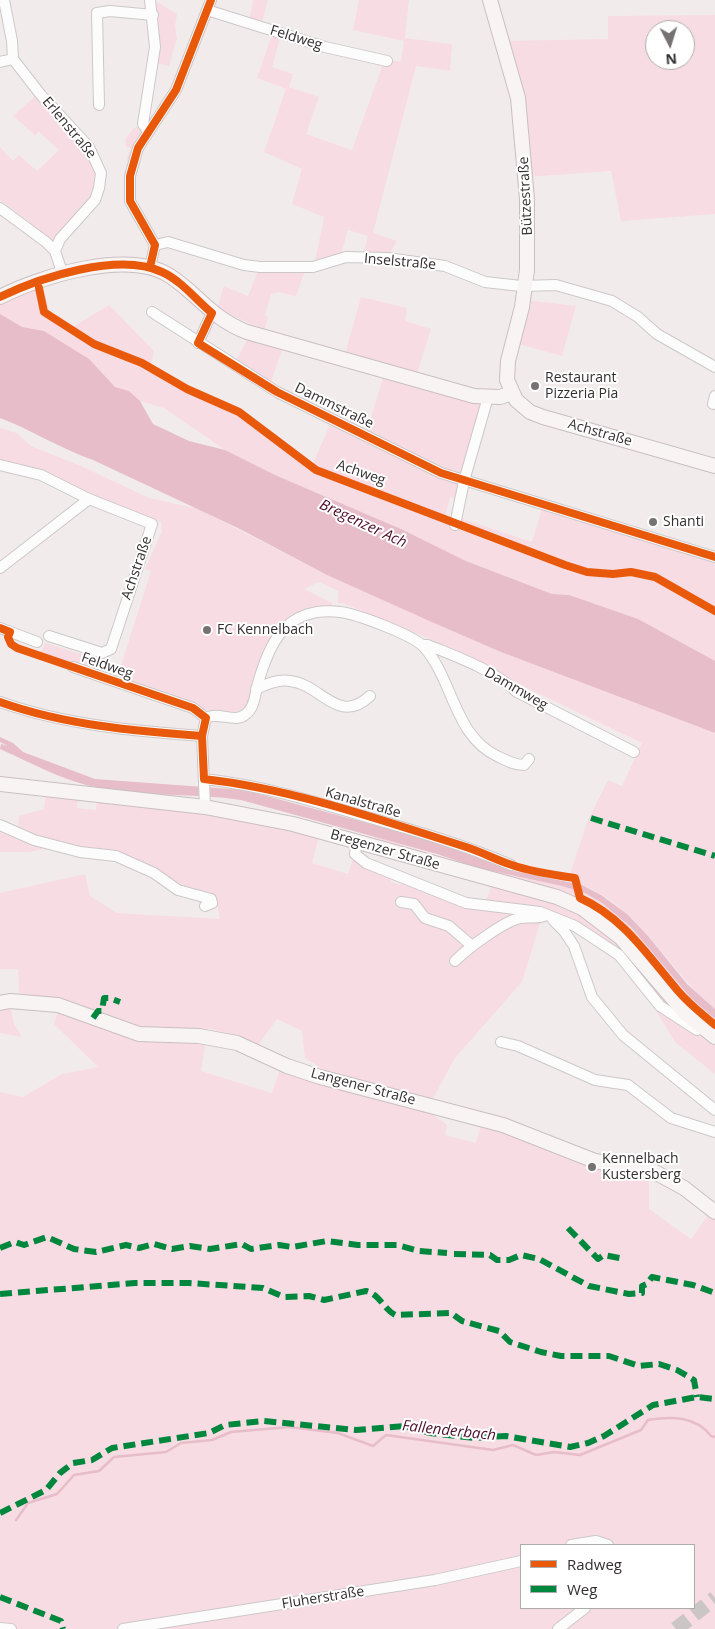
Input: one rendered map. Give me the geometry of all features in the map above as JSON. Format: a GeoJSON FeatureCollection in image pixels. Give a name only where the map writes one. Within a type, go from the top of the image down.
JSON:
{"type":"FeatureCollection","features":[{"type":"Feature","properties":{"kind":"main road","name":"Bützestraße"},"geometry":{"type":"LineString","coordinates":[[490,0],[518,98],[527,199],[528,250],[525,286],[508,361],[510,389]]}},
{"type":"Feature","properties":{"kind":"main road"},"geometry":{"type":"LineString","coordinates":[[1,296],[63,275],[95,267],[124,264],[150,267],[178,282],[212,313],[235,327],[261,337],[461,393],[490,397],[497,390],[510,389]]}},
{"type":"Feature","properties":{"kind":"main road","name":"Achstraße"},"geometry":{"type":"LineString","coordinates":[[510,389],[524,408],[543,417],[715,466]]}},
{"type":"Feature","properties":{"kind":"main road","name":"Bregenzer Straße"},"geometry":{"type":"LineString","coordinates":[[0,784],[205,803],[293,824],[549,895],[582,908],[621,938],[679,1007],[711,1034]]}},
{"type":"Feature","properties":{"kind":"main road","name":"Langener Straße"},"geometry":{"type":"LineString","coordinates":[[0,1003],[10,1000],[58,1005],[139,1034],[199,1036],[237,1043],[287,1066],[320,1077],[502,1126],[595,1161],[653,1171],[684,1188],[715,1212]]}},
{"type":"Feature","properties":{"kind":"street"},"geometry":{"type":"LineString","coordinates":[[0,62],[13,58],[4,0]]}},
{"type":"Feature","properties":{"kind":"street"},"geometry":{"type":"LineString","coordinates":[[148,131],[144,124],[155,47],[150,0]]}},
{"type":"Feature","properties":{"kind":"street"},"geometry":{"type":"LineString","coordinates":[[150,267],[155,249],[132,208],[129,193],[135,158],[148,131],[176,90],[209,5]]}},
{"type":"Feature","properties":{"kind":"street","name":"Feldweg"},"geometry":{"type":"LineString","coordinates":[[209,5],[325,47],[387,61]]}},
{"type":"Feature","properties":{"kind":"street"},"geometry":{"type":"LineString","coordinates":[[99,105],[97,14],[110,12],[153,16]]}},
{"type":"Feature","properties":{"kind":"street","name":"Erlenstraße"},"geometry":{"type":"LineString","coordinates":[[13,58],[41,94],[89,148],[101,173],[99,188],[94,200],[60,239],[55,251]]}},
{"type":"Feature","properties":{"kind":"street"},"geometry":{"type":"LineString","coordinates":[[0,208],[46,242],[55,251],[63,275]]}},
{"type":"Feature","properties":{"kind":"street","name":"Inselstraße"},"geometry":{"type":"LineString","coordinates":[[155,249],[168,242],[244,265],[280,268],[312,267],[346,258],[401,259],[445,266],[485,282],[525,286],[556,286],[612,301],[633,313],[657,334],[715,367]]}},
{"type":"Feature","properties":{"kind":"street","name":"Dammstraße"},"geometry":{"type":"LineString","coordinates":[[152,312],[277,392],[441,473],[715,557]]}},
{"type":"Feature","properties":{"kind":"street"},"geometry":{"type":"LineString","coordinates":[[198,343],[212,313]]}},
{"type":"Feature","properties":{"kind":"street"},"geometry":{"type":"LineString","coordinates":[[455,524],[464,481],[490,397]]}},
{"type":"Feature","properties":{"kind":"street","name":"Achstraße"},"geometry":{"type":"LineString","coordinates":[[0,465],[41,475],[89,499],[152,524],[111,649],[102,653],[49,636]]}},
{"type":"Feature","properties":{"kind":"street"},"geometry":{"type":"LineString","coordinates":[[0,568],[89,499]]}},
{"type":"Feature","properties":{"kind":"street","name":"Dammweg"},"geometry":{"type":"LineString","coordinates":[[206,718],[218,715],[238,718],[252,709],[264,661],[277,635],[309,614],[330,611],[350,613],[492,673],[504,680],[517,692],[634,752]]}},
{"type":"Feature","properties":{"kind":"street"},"geometry":{"type":"LineString","coordinates":[[0,628],[37,642]]}},
{"type":"Feature","properties":{"kind":"street"},"geometry":{"type":"LineString","coordinates":[[422,645],[440,669],[461,718],[476,741],[492,754],[514,763],[524,765],[529,759]]}},
{"type":"Feature","properties":{"kind":"street","name":"Feldweg"},"geometry":{"type":"LineString","coordinates":[[73,667],[193,708],[206,718]]}},
{"type":"Feature","properties":{"kind":"street"},"geometry":{"type":"LineString","coordinates":[[256,689],[273,682],[291,681],[305,686],[332,703],[348,706],[361,705],[370,696]]}},
{"type":"Feature","properties":{"kind":"street"},"geometry":{"type":"LineString","coordinates":[[8,705],[98,726],[202,736]]}},
{"type":"Feature","properties":{"kind":"street"},"geometry":{"type":"LineString","coordinates":[[205,803],[202,736],[206,718]]}},
{"type":"Feature","properties":{"kind":"street","name":"Kanalstraße"},"geometry":{"type":"LineString","coordinates":[[204,781],[244,784],[345,811],[481,852],[512,865]]}},
{"type":"Feature","properties":{"kind":"street"},"geometry":{"type":"LineString","coordinates":[[0,825],[34,840],[80,852],[116,856],[154,873],[178,890],[211,899],[212,903],[205,906]]}},
{"type":"Feature","properties":{"kind":"street"},"geometry":{"type":"LineString","coordinates":[[357,842],[355,854],[366,863],[466,903],[540,912],[575,926],[620,956],[660,1006],[698,1030],[711,1034]]}},
{"type":"Feature","properties":{"kind":"street"},"geometry":{"type":"LineString","coordinates":[[401,902],[414,904],[425,918],[448,926],[471,946]]}},
{"type":"Feature","properties":{"kind":"street"},"geometry":{"type":"LineString","coordinates":[[455,960],[471,946],[519,918],[536,919],[546,915]]}},
{"type":"Feature","properties":{"kind":"street"},"geometry":{"type":"LineString","coordinates":[[546,915],[570,937],[592,997],[623,1035],[715,1110]]}},
{"type":"Feature","properties":{"kind":"street"},"geometry":{"type":"LineString","coordinates":[[500,1042],[518,1046],[595,1080],[628,1085],[671,1118],[715,1132]]}},
{"type":"Feature","properties":{"kind":"street"},"geometry":{"type":"LineString","coordinates":[[577,1544],[596,1541],[605,1544]]}},
{"type":"Feature","properties":{"kind":"street","name":"Fluherstraße"},"geometry":{"type":"LineString","coordinates":[[124,1629],[435,1580],[520,1561]]}},
{"type":"Feature","properties":{"kind":"street"},"geometry":{"type":"LineString","coordinates":[[558,1629],[584,1609]]}},
{"type":"Feature","properties":{"kind":"street"},"geometry":{"type":"LineString","coordinates":[[0,1628],[11,1629]]}},
{"type":"Feature","properties":{"kind":"shaded area"},"geometry":{"type":"Polygon","coordinates":[[[253,0],[268,0],[261,26],[249,22],[253,0]]]}},
{"type":"Feature","properties":{"kind":"shaded area"},"geometry":{"type":"Polygon","coordinates":[[[359,0],[409,0],[405,38],[452,44],[450,71],[416,66],[373,233],[397,241],[388,257],[362,257],[368,236],[348,230],[340,257],[314,266],[324,217],[292,204],[302,169],[264,152],[286,89],[257,78],[273,32],[281,35],[272,67],[293,74],[289,87],[319,97],[306,134],[352,150],[384,61],[401,61],[404,41],[353,30],[359,0]]]}},
{"type":"Feature","properties":{"kind":"shaded area"},"geometry":{"type":"Polygon","coordinates":[[[157,2],[177,14],[175,26],[177,38],[169,66],[156,63],[157,2]]]}},
{"type":"Feature","properties":{"kind":"shaded area"},"geometry":{"type":"Polygon","coordinates":[[[715,15],[715,214],[621,221],[611,171],[526,177],[503,41],[608,39],[608,16],[715,15]]]}},
{"type":"Feature","properties":{"kind":"shaded area"},"geometry":{"type":"Polygon","coordinates":[[[39,93],[96,162],[99,188],[60,241],[49,240],[30,227],[30,222],[0,200],[0,147],[13,161],[19,155],[37,171],[59,150],[39,132],[35,135],[13,116],[39,93]]]}},
{"type":"Feature","properties":{"kind":"shaded area"},"geometry":{"type":"Polygon","coordinates":[[[141,125],[145,130],[129,167],[127,158],[131,148],[126,147],[125,139],[134,128],[141,125]]]}},
{"type":"Feature","properties":{"kind":"shaded area"},"geometry":{"type":"Polygon","coordinates":[[[258,271],[290,273],[305,271],[296,296],[278,292],[271,294],[265,315],[268,317],[265,330],[217,309],[224,286],[248,296],[258,271]]]}},
{"type":"Feature","properties":{"kind":"shaded area"},"geometry":{"type":"Polygon","coordinates":[[[42,284],[50,312],[61,317],[71,328],[109,305],[154,351],[151,366],[186,390],[246,416],[312,466],[332,420],[366,434],[385,371],[345,354],[361,297],[407,308],[405,321],[431,329],[415,380],[488,397],[464,481],[457,483],[459,500],[450,497],[445,517],[455,521],[457,517],[532,542],[543,505],[715,557],[715,661],[569,595],[552,594],[466,561],[401,529],[275,475],[225,450],[164,408],[140,401],[129,391],[115,387],[44,331],[21,327],[0,314],[0,296],[42,284]],[[313,467],[318,472],[335,480],[444,519],[396,497],[313,467]]]}},
{"type":"Feature","properties":{"kind":"shaded area"},"geometry":{"type":"Polygon","coordinates":[[[525,300],[576,306],[562,356],[515,343],[525,300]]]}},
{"type":"Feature","properties":{"kind":"shaded area"},"geometry":{"type":"Polygon","coordinates":[[[249,336],[283,347],[271,382],[235,363],[249,336]]]}},
{"type":"Feature","properties":{"kind":"shaded area"},"geometry":{"type":"Polygon","coordinates":[[[0,428],[17,433],[31,446],[81,466],[149,498],[199,509],[327,575],[501,652],[715,733],[715,1009],[680,974],[631,918],[612,902],[592,889],[568,880],[588,820],[608,780],[622,786],[642,743],[527,688],[456,650],[343,603],[338,603],[338,591],[319,582],[304,589],[332,603],[332,609],[286,625],[250,708],[233,713],[206,710],[117,678],[151,571],[145,569],[162,531],[161,522],[0,461],[0,428]]]}},
{"type":"Feature","properties":{"kind":"shaded area"},"geometry":{"type":"Polygon","coordinates":[[[46,643],[104,662],[108,677],[40,654],[46,643]]]}},
{"type":"Feature","properties":{"kind":"shaded area"},"geometry":{"type":"Polygon","coordinates":[[[46,792],[78,796],[77,808],[96,810],[97,799],[205,813],[319,836],[312,863],[348,874],[353,859],[392,875],[391,882],[400,885],[407,882],[447,899],[519,910],[541,920],[522,982],[455,1058],[431,1102],[330,1074],[305,1058],[302,1031],[277,1019],[256,1048],[238,1037],[208,1028],[201,1071],[272,1093],[281,1066],[421,1106],[447,1125],[445,1135],[476,1143],[482,1123],[588,1164],[592,1170],[611,1169],[649,1176],[649,1209],[691,1239],[715,1205],[715,1629],[0,1629],[0,1092],[23,1097],[62,1074],[98,1067],[54,1024],[61,1002],[19,993],[18,969],[0,969],[0,893],[85,874],[90,896],[117,913],[220,919],[216,898],[180,888],[156,872],[62,845],[29,852],[0,852],[0,825],[18,828],[19,816],[44,809],[46,792]]]}},
{"type":"Feature","properties":{"kind":"shaded area"},"geometry":{"type":"Polygon","coordinates":[[[374,836],[478,868],[562,886],[585,893],[602,903],[631,927],[690,997],[715,1019],[715,1033],[692,1014],[604,919],[372,843],[374,836]]]}},
{"type":"Feature","properties":{"kind":"shaded area"},"geometry":{"type":"Polygon","coordinates":[[[492,884],[533,894],[593,919],[715,1042],[715,1074],[676,1043],[644,992],[640,976],[575,925],[485,904],[492,884]]]}},
{"type":"Feature","properties":{"kind":"shaded area"},"geometry":{"type":"Polygon","coordinates":[[[10,1005],[14,1024],[22,1037],[0,1033],[0,1008],[10,1005]]]}},
{"type":"Feature","properties":{"kind":"water","name":"Bregenzer Ach"},"geometry":{"type":"Polygon","coordinates":[[[0,314],[22,327],[44,331],[89,359],[115,387],[129,391],[140,401],[153,424],[189,441],[225,450],[275,475],[401,529],[466,561],[552,594],[569,595],[638,619],[715,661],[715,733],[501,652],[434,623],[327,575],[238,528],[0,418],[0,314]]]}},
{"type":"Feature","properties":{"kind":"water"},"geometry":{"type":"Polygon","coordinates":[[[0,737],[13,743],[23,752],[95,779],[244,790],[434,841],[509,870],[582,885],[601,895],[627,914],[648,936],[687,984],[715,1009],[715,1019],[690,997],[631,927],[602,903],[585,893],[562,886],[478,868],[437,854],[241,800],[206,796],[135,793],[87,785],[49,771],[0,749],[1,744],[8,746],[0,742],[0,737]]]}},
{"type":"Feature","properties":{"kind":"waterway","name":"Fallenderbach"},"geometry":{"type":"LineString","coordinates":[[16,1520],[28,1503],[57,1494],[74,1475],[99,1471],[114,1457],[166,1452],[181,1443],[212,1440],[231,1432],[289,1427],[338,1433],[373,1446],[386,1435],[493,1450],[513,1445],[536,1455],[554,1452],[580,1455],[641,1430],[648,1420],[657,1419],[674,1418],[691,1421],[715,1437]]}},
{"type":"Feature","properties":{"kind":"tunnel"},"geometry":{"type":"LineString","coordinates":[[676,1629],[715,1598]]}},
{"type":"Feature","properties":{"kind":"marked path"},"geometry":{"type":"LineString","coordinates":[[591,818],[715,856]]}},
{"type":"Feature","properties":{"kind":"marked path"},"geometry":{"type":"LineString","coordinates":[[93,1018],[98,1011],[102,1011],[104,998],[120,1002]]}},
{"type":"Feature","properties":{"kind":"marked path"},"geometry":{"type":"LineString","coordinates":[[568,1228],[598,1259],[604,1255],[625,1259]]}},
{"type":"Feature","properties":{"kind":"marked path"},"geometry":{"type":"LineString","coordinates":[[0,1248],[15,1242],[24,1245],[47,1237],[74,1249],[96,1252],[126,1245],[139,1248],[154,1244],[172,1249],[190,1246],[210,1249],[242,1244],[251,1249],[279,1245],[292,1247],[327,1241],[358,1245],[397,1245],[419,1251],[447,1253]]}},
{"type":"Feature","properties":{"kind":"marked path"},"geometry":{"type":"LineString","coordinates":[[454,1254],[490,1255],[497,1260],[509,1260],[521,1255],[539,1259],[589,1286],[629,1294],[642,1293],[642,1286],[647,1284],[652,1277],[693,1285],[715,1293]]}},
{"type":"Feature","properties":{"kind":"marked path"},"geometry":{"type":"LineString","coordinates":[[0,1294],[135,1283],[189,1283],[263,1288],[284,1297],[309,1296],[324,1300],[366,1291],[378,1298],[395,1315],[451,1313],[462,1321],[499,1331],[510,1342],[541,1352],[561,1356],[609,1356],[639,1366],[659,1364],[677,1370],[694,1380],[697,1397]]}},
{"type":"Feature","properties":{"kind":"marked path"},"geometry":{"type":"LineString","coordinates":[[0,1513],[46,1490],[60,1473],[73,1463],[92,1460],[112,1448],[209,1433],[225,1425],[264,1421],[356,1430],[405,1426],[430,1433],[474,1438],[506,1436],[570,1447],[588,1443],[604,1436],[653,1405],[697,1397],[715,1399]]}},
{"type":"Feature","properties":{"kind":"marked path"},"geometry":{"type":"LineString","coordinates":[[0,1597],[61,1621],[63,1629]]}},
{"type":"Feature","properties":{"kind":"cycle path"},"geometry":{"type":"LineString","coordinates":[[150,267],[155,245],[130,201],[130,176],[138,148],[176,90],[211,0]]}},
{"type":"Feature","properties":{"kind":"cycle path"},"geometry":{"type":"LineString","coordinates":[[0,297],[17,289],[80,269],[124,265],[144,267],[162,272],[182,286],[212,313],[198,343],[277,392],[441,473],[715,557]]}},
{"type":"Feature","properties":{"kind":"cycle path","name":"Achweg"},"geometry":{"type":"LineString","coordinates":[[39,288],[44,312],[94,344],[142,363],[187,389],[239,412],[316,470],[587,572],[613,574],[631,572],[655,577],[715,611]]}},
{"type":"Feature","properties":{"kind":"cycle path"},"geometry":{"type":"LineString","coordinates":[[0,628],[10,632],[8,637],[11,644],[17,648],[193,708],[206,718],[202,736],[204,779],[271,790],[304,798],[369,816],[466,847],[506,863],[543,873],[575,878],[580,898],[595,906],[622,927],[645,951],[682,996],[715,1025]]}},
{"type":"Feature","properties":{"kind":"cycle path"},"geometry":{"type":"LineString","coordinates":[[0,702],[74,722],[151,732],[202,736]]}},
{"type":"Feature","properties":{"kind":"place","name":"Restaurant Pizzeria Pia"},"geometry":{"type":"Point","coordinates":[535,386]}},
{"type":"Feature","properties":{"kind":"place","name":"Shanti"},"geometry":{"type":"Point","coordinates":[653,522]}},
{"type":"Feature","properties":{"kind":"place","name":"FC Kennelbach"},"geometry":{"type":"Point","coordinates":[207,630]}},
{"type":"Feature","properties":{"kind":"place","name":"Kennelbach Kustersberg"},"geometry":{"type":"Point","coordinates":[592,1167]}}]}
